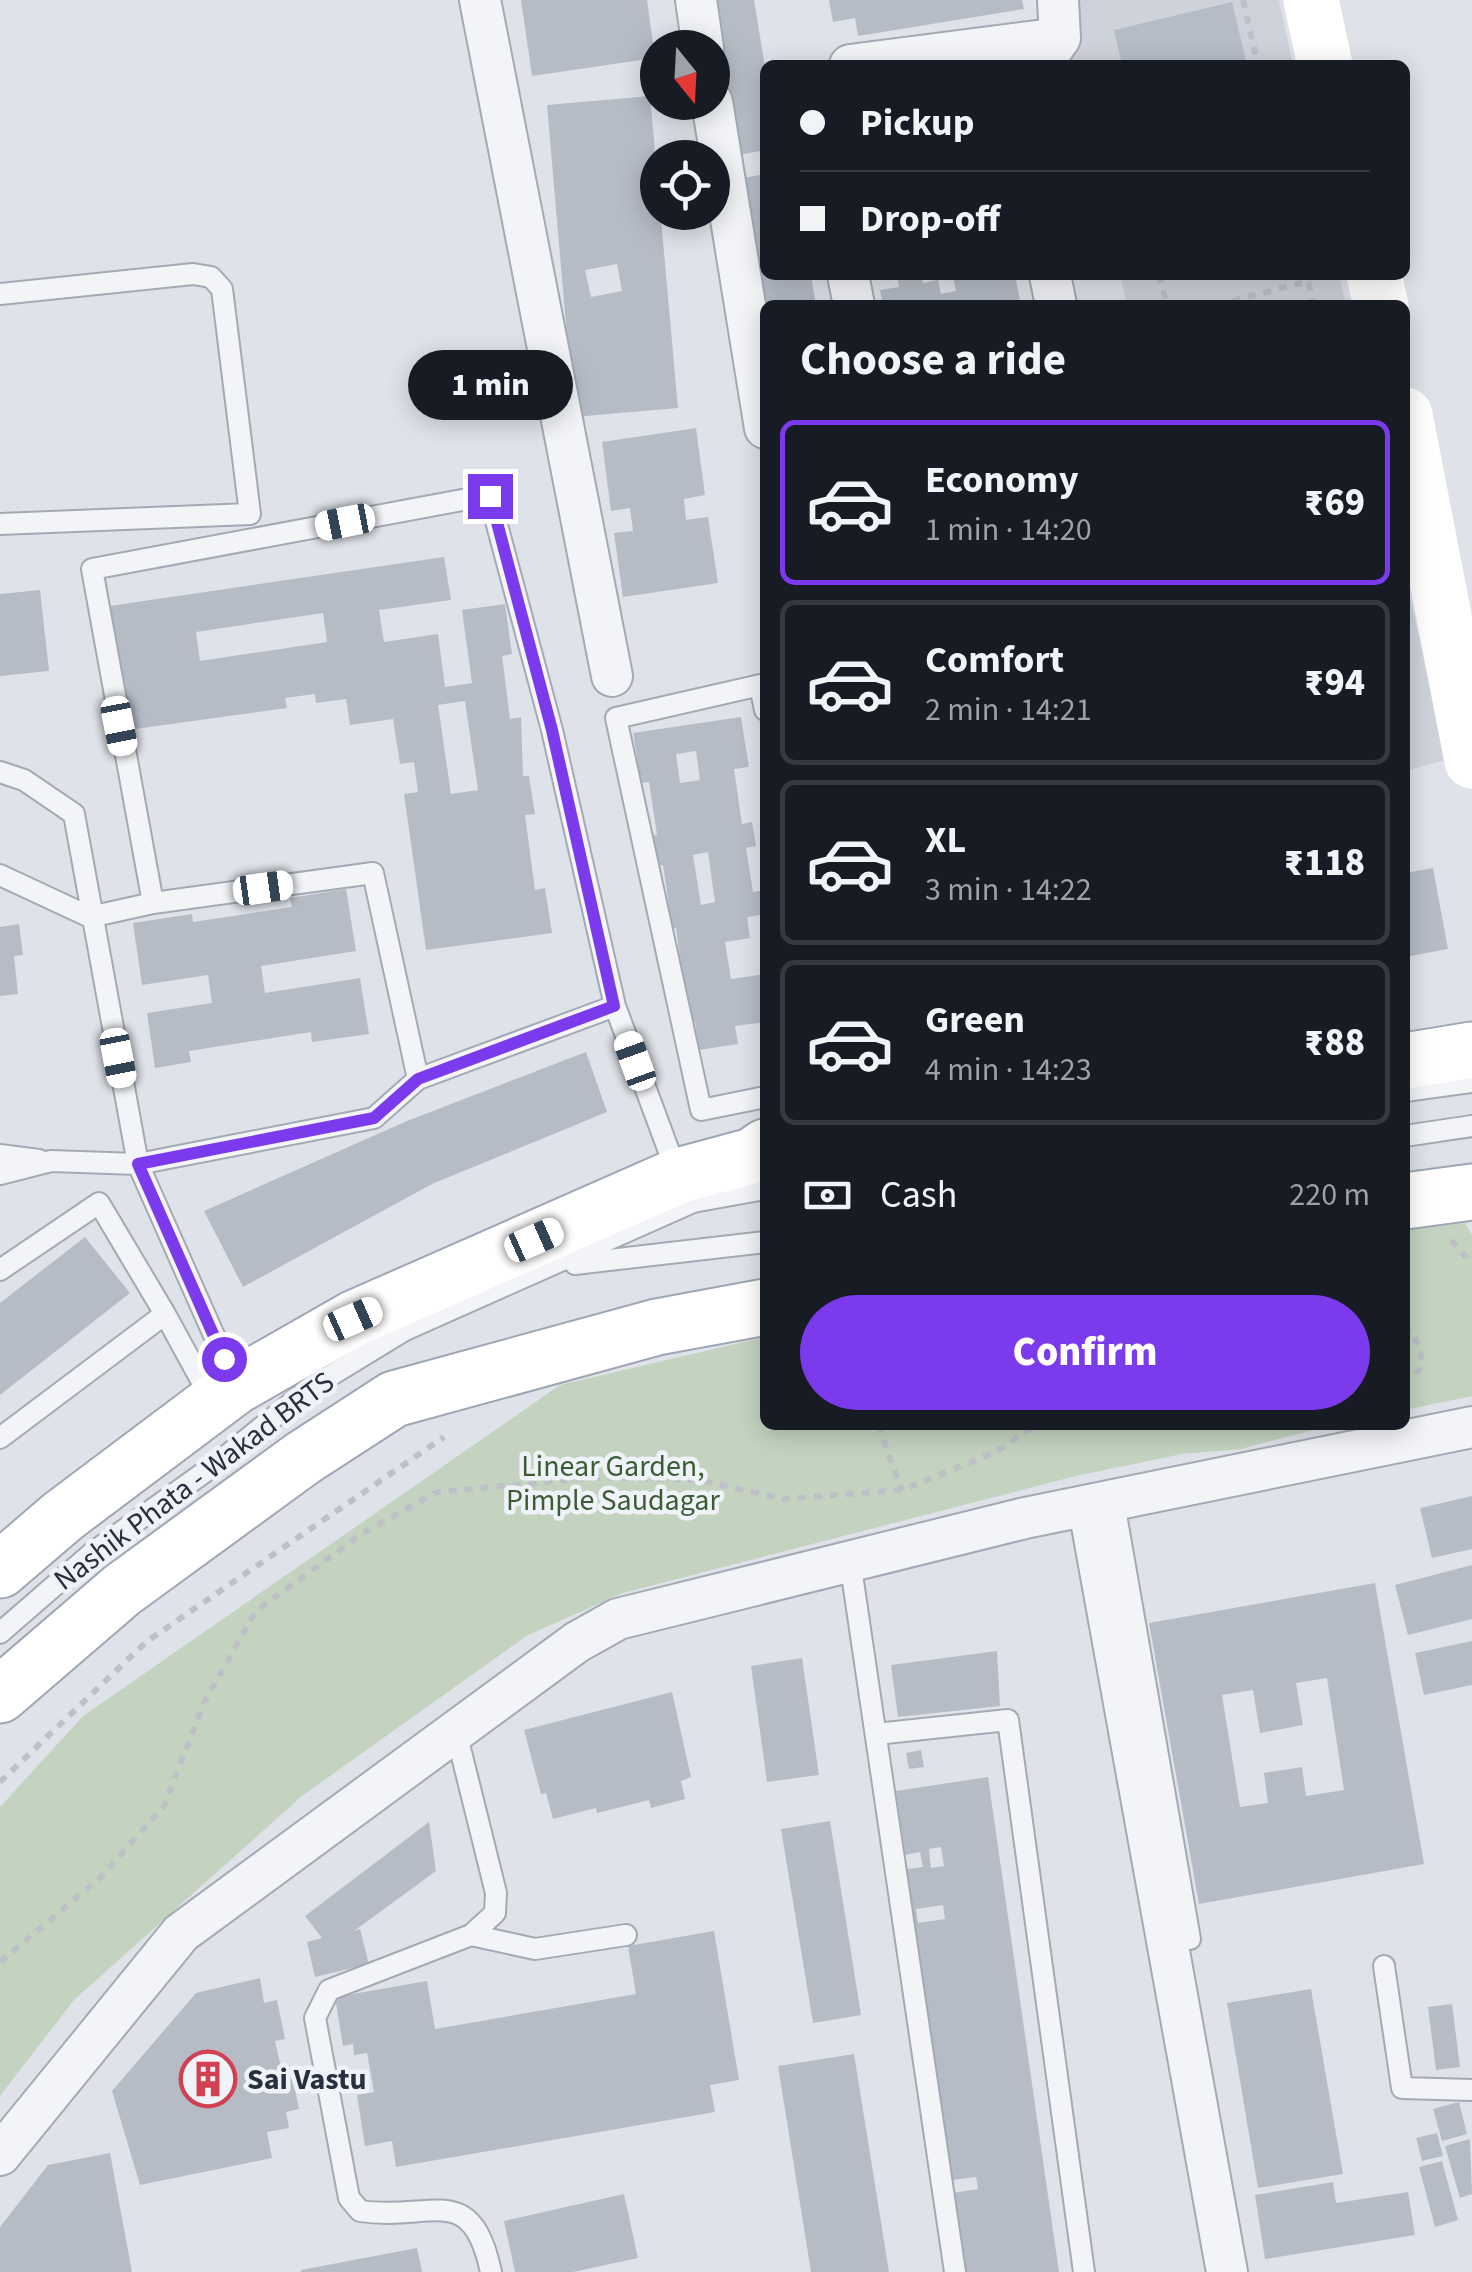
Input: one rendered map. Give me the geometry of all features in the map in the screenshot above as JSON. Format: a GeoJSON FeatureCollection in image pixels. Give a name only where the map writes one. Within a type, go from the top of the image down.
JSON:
{"type":"FeatureCollection","features":[{"type":"Feature","properties":{"kind":"main road"},"geometry":{"type":"LineString","coordinates":[[1311,0],[1324,60]]}},
{"type":"Feature","properties":{"kind":"main road"},"geometry":{"type":"LineString","coordinates":[[1410,441],[1472,760]]}},
{"type":"Feature","properties":{"kind":"main road"},"geometry":{"type":"LineString","coordinates":[[1410,1022],[1472,1013]]}},
{"type":"Feature","properties":{"kind":"main road"},"geometry":{"type":"LineString","coordinates":[[1410,1060],[1472,1050]]}},
{"type":"Feature","properties":{"kind":"main road"},"geometry":{"type":"LineString","coordinates":[[1410,1168],[1472,1161]]}},
{"type":"Feature","properties":{"kind":"main road"},"geometry":{"type":"LineString","coordinates":[[0,1570],[63,1516],[225,1395],[353,1319],[678,1176],[760,1162]]}},
{"type":"Feature","properties":{"kind":"main road"},"geometry":{"type":"LineString","coordinates":[[1410,1200],[1472,1192]]}},
{"type":"Feature","properties":{"kind":"main road"},"geometry":{"type":"LineString","coordinates":[[0,1695],[122,1590],[302,1458],[394,1399],[550,1323],[760,1273]]}},
{"type":"Feature","properties":{"kind":"main road"},"geometry":{"type":"LineString","coordinates":[[394,1399],[656,1327],[760,1308]]}},
{"type":"Feature","properties":{"kind":"street"},"geometry":{"type":"LineString","coordinates":[[480,0],[612,676]]}},
{"type":"Feature","properties":{"kind":"street"},"geometry":{"type":"LineString","coordinates":[[696,0],[701,30]]}},
{"type":"Feature","properties":{"kind":"street"},"geometry":{"type":"LineString","coordinates":[[883,60],[1053,34]]}},
{"type":"Feature","properties":{"kind":"street"},"geometry":{"type":"LineString","coordinates":[[715,120],[760,397]]}},
{"type":"Feature","properties":{"kind":"street"},"geometry":{"type":"LineString","coordinates":[[0,2155],[181,1932],[577,1642],[618,1620],[1025,1518],[1101,1506],[1472,1427]]}},
{"type":"Feature","properties":{"kind":"street"},"geometry":{"type":"LineString","coordinates":[[1101,1506],[1227,2272]]}},
{"type":"Feature","properties":{"kind":"lane"},"geometry":{"type":"LineString","coordinates":[[0,294],[193,274],[211,277],[222,289],[250,514],[0,524]]}},
{"type":"Feature","properties":{"kind":"lane"},"geometry":{"type":"LineString","coordinates":[[153,903],[92,568],[490,496],[552,730],[614,1006],[678,1176]]}},
{"type":"Feature","properties":{"kind":"lane"},"geometry":{"type":"LineString","coordinates":[[760,685],[616,718],[701,1110],[760,1098]]}},
{"type":"Feature","properties":{"kind":"lane"},"geometry":{"type":"LineString","coordinates":[[0,772],[24,780],[74,814],[138,1164],[225,1395]]}},
{"type":"Feature","properties":{"kind":"lane"},"geometry":{"type":"LineString","coordinates":[[0,875],[90,917],[153,903],[374,873],[418,1079]]}},
{"type":"Feature","properties":{"kind":"lane"},"geometry":{"type":"LineString","coordinates":[[0,1155],[138,1164],[374,1118],[418,1079],[614,1006]]}},
{"type":"Feature","properties":{"kind":"lane"},"geometry":{"type":"LineString","coordinates":[[1410,1090],[1472,1082]]}},
{"type":"Feature","properties":{"kind":"lane"},"geometry":{"type":"LineString","coordinates":[[1410,1135],[1472,1126]]}},
{"type":"Feature","properties":{"kind":"lane"},"geometry":{"type":"LineString","coordinates":[[0,1174],[51,1161]]}},
{"type":"Feature","properties":{"kind":"lane","name":"Nashik Phata - Wakad BRTS"},"geometry":{"type":"LineString","coordinates":[[0,1632],[92,1553],[220,1461],[310,1388],[405,1330],[693,1202],[760,1163]]}},
{"type":"Feature","properties":{"kind":"lane"},"geometry":{"type":"LineString","coordinates":[[0,1270],[100,1203],[165,1314],[225,1395]]}},
{"type":"Feature","properties":{"kind":"lane","name":"Nashik Phata - Wakad BRTS"},"geometry":{"type":"LineString","coordinates":[[558,1265],[760,1243]]}},
{"type":"Feature","properties":{"kind":"lane"},"geometry":{"type":"LineString","coordinates":[[0,1438],[165,1314]]}},
{"type":"Feature","properties":{"kind":"lane"},"geometry":{"type":"LineString","coordinates":[[1101,1506],[1190,1939]]}},
{"type":"Feature","properties":{"kind":"lane"},"geometry":{"type":"LineString","coordinates":[[850,1561],[956,2272]]}},
{"type":"Feature","properties":{"kind":"lane"},"geometry":{"type":"LineString","coordinates":[[876,1734],[1008,1720],[1084,2272]]}},
{"type":"Feature","properties":{"kind":"lane"},"geometry":{"type":"LineString","coordinates":[[456,1732],[496,1893],[495,1913],[471,1936],[329,1990],[315,2018],[350,2198],[360,2210],[382,2214],[464,2214],[476,2224],[491,2272]]}},
{"type":"Feature","properties":{"kind":"lane"},"geometry":{"type":"LineString","coordinates":[[471,1936],[535,1949],[626,1935]]}},
{"type":"Feature","properties":{"kind":"lane"},"geometry":{"type":"LineString","coordinates":[[1384,1966],[1402,2088],[1472,2090]]}},
{"type":"Feature","properties":{"kind":"path"},"geometry":{"type":"LineString","coordinates":[[1243,0],[1257,60]]}},
{"type":"Feature","properties":{"kind":"path"},"geometry":{"type":"LineString","coordinates":[[1234,300],[1300,280]]}},
{"type":"Feature","properties":{"kind":"path"},"geometry":{"type":"LineString","coordinates":[[1410,1332],[1422,1349],[1419,1370],[1410,1378]]}},
{"type":"Feature","properties":{"kind":"path"},"geometry":{"type":"LineString","coordinates":[[880,1430],[902,1490]]}},
{"type":"Feature","properties":{"kind":"path"},"geometry":{"type":"LineString","coordinates":[[0,1962],[100,1878],[164,1806],[204,1703],[256,1611],[363,1533],[437,1492],[602,1477],[700,1480],[783,1499],[902,1490],[996,1452],[1029,1430]]}},
{"type":"Feature","properties":{"kind":"path"},"geometry":{"type":"LineString","coordinates":[[0,1782],[146,1642],[455,1431]]}},
{"type":"Feature","properties":{"kind":"shaded area"},"geometry":{"type":"Polygon","coordinates":[[[1068,0],[1279,0],[1292,60],[1072,60],[1068,0]]]}},
{"type":"Feature","properties":{"kind":"shaded area"},"geometry":{"type":"Polygon","coordinates":[[[1121,280],[1340,280],[1345,300],[1126,300],[1121,280]]]}},
{"type":"Feature","properties":{"kind":"shaded area"},"geometry":{"type":"Polygon","coordinates":[[[1410,597],[1446,760],[1410,770],[1410,597]]]}},
{"type":"Feature","properties":{"kind":"green space"},"geometry":{"type":"Polygon","coordinates":[[[1465,1223],[1472,1235],[1472,1396],[1410,1409],[1410,1229],[1465,1223]]]}},
{"type":"Feature","properties":{"kind":"green space","name":"Linear Garden, Pimple Saudagar"},"geometry":{"type":"Polygon","coordinates":[[[760,1338],[760,1430],[1313,1430],[1241,1449],[1182,1454],[1076,1476],[623,1593],[528,1635],[302,1796],[74,2000],[0,2096],[0,1807],[83,1716],[560,1385],[760,1338]]]}},
{"type":"Feature","properties":{"kind":"building"},"geometry":{"type":"Polygon","coordinates":[[[521,0],[647,0],[651,30],[640,30],[640,60],[532,76],[521,0]]]}},
{"type":"Feature","properties":{"kind":"building"},"geometry":{"type":"Polygon","coordinates":[[[709,0],[754,0],[764,60],[760,60],[760,151],[733,156],[727,120],[730,30],[714,30],[709,0]]]}},
{"type":"Feature","properties":{"kind":"building"},"geometry":{"type":"Polygon","coordinates":[[[829,0],[1022,0],[1024,9],[858,36],[855,18],[833,22],[829,0]]]}},
{"type":"Feature","properties":{"kind":"building"},"geometry":{"type":"Polygon","coordinates":[[[1232,2],[1246,60],[1121,60],[1114,30],[1232,2]]]}},
{"type":"Feature","properties":{"kind":"building"},"geometry":{"type":"Polygon","coordinates":[[[640,97],[640,120],[652,120],[654,140],[640,140],[640,230],[662,230],[678,408],[574,417],[547,105],[640,97]],[[617,264],[585,270],[591,297],[622,291],[617,264]]]}},
{"type":"Feature","properties":{"kind":"building"},"geometry":{"type":"Polygon","coordinates":[[[760,175],[760,280],[812,280],[815,300],[764,300],[737,179],[760,175]]]}},
{"type":"Feature","properties":{"kind":"building"},"geometry":{"type":"Polygon","coordinates":[[[898,280],[938,280],[941,294],[956,291],[954,280],[1016,280],[1020,300],[882,300],[880,290],[899,287],[898,280]]]}},
{"type":"Feature","properties":{"kind":"building"},"geometry":{"type":"Polygon","coordinates":[[[696,428],[705,495],[684,499],[686,520],[708,517],[718,583],[623,597],[614,533],[633,531],[630,508],[611,511],[602,442],[696,428]]]}},
{"type":"Feature","properties":{"kind":"building"},"geometry":{"type":"Polygon","coordinates":[[[444,557],[451,600],[379,610],[384,642],[438,634],[445,687],[472,683],[462,610],[505,604],[512,654],[502,656],[510,719],[521,717],[523,776],[529,776],[535,814],[525,815],[535,890],[545,888],[552,933],[426,950],[404,794],[418,792],[414,762],[400,764],[393,719],[350,725],[346,699],[316,703],[315,694],[285,698],[287,708],[121,731],[103,607],[444,557]],[[323,613],[196,632],[200,661],[327,642],[323,613]],[[465,701],[438,705],[451,794],[478,790],[465,701]]]}},
{"type":"Feature","properties":{"kind":"building"},"geometry":{"type":"Polygon","coordinates":[[[40,590],[49,671],[0,676],[0,594],[40,590]]]}},
{"type":"Feature","properties":{"kind":"building"},"geometry":{"type":"Polygon","coordinates":[[[741,717],[749,767],[734,769],[742,824],[752,822],[756,846],[746,848],[753,892],[760,891],[760,915],[747,917],[750,938],[725,942],[731,979],[760,975],[760,1023],[735,1026],[738,1044],[699,1050],[695,1022],[676,1025],[684,987],[676,928],[662,930],[659,908],[669,906],[663,865],[653,866],[648,836],[657,835],[649,782],[641,783],[633,733],[741,717]],[[696,751],[676,754],[680,783],[700,780],[696,751]],[[708,852],[693,855],[701,905],[715,902],[708,852]]]}},
{"type":"Feature","properties":{"kind":"building"},"geometry":{"type":"Polygon","coordinates":[[[1433,868],[1448,949],[1410,956],[1410,872],[1433,868]]]}},
{"type":"Feature","properties":{"kind":"building"},"geometry":{"type":"Polygon","coordinates":[[[346,889],[356,951],[261,966],[265,993],[360,978],[369,1034],[312,1042],[311,1032],[189,1051],[191,1062],[155,1068],[147,1013],[212,1003],[208,975],[142,985],[133,923],[192,914],[193,922],[292,907],[290,898],[346,889]]]}},
{"type":"Feature","properties":{"kind":"building"},"geometry":{"type":"Polygon","coordinates":[[[19,924],[23,955],[14,956],[18,994],[0,996],[0,927],[19,924]]]}},
{"type":"Feature","properties":{"kind":"building"},"geometry":{"type":"Polygon","coordinates":[[[586,1052],[607,1112],[432,1184],[243,1287],[204,1211],[407,1121],[586,1052]]]}},
{"type":"Feature","properties":{"kind":"building"},"geometry":{"type":"Polygon","coordinates":[[[85,1237],[130,1293],[0,1395],[0,1303],[85,1237]]]}},
{"type":"Feature","properties":{"kind":"building"},"geometry":{"type":"Polygon","coordinates":[[[1472,1496],[1472,1549],[1432,1558],[1420,1508],[1472,1496]]]}},
{"type":"Feature","properties":{"kind":"building"},"geometry":{"type":"Polygon","coordinates":[[[1472,1565],[1472,1619],[1408,1635],[1395,1585],[1472,1565]]]}},
{"type":"Feature","properties":{"kind":"building"},"geometry":{"type":"Polygon","coordinates":[[[1375,1583],[1424,1864],[1199,1904],[1149,1623],[1375,1583]],[[1327,1678],[1296,1683],[1303,1725],[1260,1733],[1253,1690],[1222,1695],[1240,1807],[1268,1803],[1264,1773],[1302,1767],[1306,1796],[1344,1790],[1327,1678]]]}},
{"type":"Feature","properties":{"kind":"building"},"geometry":{"type":"Polygon","coordinates":[[[1472,1641],[1472,1685],[1424,1695],[1415,1653],[1472,1641]]]}},
{"type":"Feature","properties":{"kind":"building"},"geometry":{"type":"Polygon","coordinates":[[[997,1651],[1000,1706],[898,1717],[891,1665],[997,1651]]]}},
{"type":"Feature","properties":{"kind":"building"},"geometry":{"type":"Polygon","coordinates":[[[802,1658],[819,1775],[767,1782],[751,1666],[802,1658]]]}},
{"type":"Feature","properties":{"kind":"building"},"geometry":{"type":"Polygon","coordinates":[[[672,1692],[691,1777],[681,1781],[685,1799],[651,1808],[649,1800],[597,1813],[596,1808],[553,1819],[546,1793],[541,1794],[524,1730],[672,1692]]]}},
{"type":"Feature","properties":{"kind":"building"},"geometry":{"type":"Polygon","coordinates":[[[921,1750],[924,1767],[909,1769],[906,1753],[921,1750]]]}},
{"type":"Feature","properties":{"kind":"building"},"geometry":{"type":"Polygon","coordinates":[[[988,1777],[1059,2272],[965,2272],[953,2193],[978,2189],[976,2177],[952,2180],[907,1869],[923,1867],[920,1852],[905,1855],[896,1791],[988,1777]],[[941,1847],[929,1849],[931,1868],[944,1866],[941,1847]],[[943,1905],[916,1909],[918,1923],[945,1919],[943,1905]]]}},
{"type":"Feature","properties":{"kind":"building"},"geometry":{"type":"Polygon","coordinates":[[[830,1821],[861,2015],[813,2023],[781,1829],[830,1821]]]}},
{"type":"Feature","properties":{"kind":"building"},"geometry":{"type":"Polygon","coordinates":[[[429,1822],[436,1871],[354,1931],[360,1929],[369,1964],[315,1977],[307,1942],[322,1938],[305,1916],[429,1822]]]}},
{"type":"Feature","properties":{"kind":"building"},"geometry":{"type":"Polygon","coordinates":[[[714,1931],[739,2080],[710,2085],[715,2112],[396,2167],[392,2141],[365,2146],[357,2095],[374,2092],[367,2053],[354,2055],[353,2044],[343,2046],[335,1997],[427,1981],[435,2029],[636,1994],[628,1946],[714,1931]]]}},
{"type":"Feature","properties":{"kind":"building","name":"Sai Vastu"},"geometry":{"type":"Polygon","coordinates":[[[260,1978],[264,2003],[277,2000],[285,2039],[275,2041],[281,2067],[290,2065],[299,2109],[286,2112],[289,2128],[267,2132],[272,2158],[140,2185],[112,2091],[196,1993],[260,1978]]]}},
{"type":"Feature","properties":{"kind":"building"},"geometry":{"type":"Polygon","coordinates":[[[1311,1989],[1343,2174],[1258,2188],[1227,2003],[1311,1989]]]}},
{"type":"Feature","properties":{"kind":"building"},"geometry":{"type":"Polygon","coordinates":[[[1452,2004],[1460,2067],[1436,2070],[1428,2007],[1452,2004]]]}},
{"type":"Feature","properties":{"kind":"building"},"geometry":{"type":"Polygon","coordinates":[[[854,2054],[889,2272],[811,2272],[778,2066],[854,2054]]]}},
{"type":"Feature","properties":{"kind":"building"},"geometry":{"type":"Polygon","coordinates":[[[1459,2102],[1467,2134],[1442,2141],[1433,2109],[1459,2102]]]}},
{"type":"Feature","properties":{"kind":"building"},"geometry":{"type":"Polygon","coordinates":[[[1437,2133],[1443,2156],[1422,2161],[1416,2138],[1437,2133]]]}},
{"type":"Feature","properties":{"kind":"building"},"geometry":{"type":"Polygon","coordinates":[[[1470,2139],[1472,2194],[1460,2198],[1445,2146],[1470,2139]]]}},
{"type":"Feature","properties":{"kind":"building"},"geometry":{"type":"Polygon","coordinates":[[[110,2153],[132,2272],[0,2272],[0,2227],[48,2165],[110,2153]]]}},
{"type":"Feature","properties":{"kind":"building"},"geometry":{"type":"Polygon","coordinates":[[[1442,2161],[1458,2220],[1435,2227],[1419,2167],[1442,2161]]]}},
{"type":"Feature","properties":{"kind":"building"},"geometry":{"type":"Polygon","coordinates":[[[1333,2182],[1336,2203],[1408,2192],[1415,2235],[1265,2259],[1255,2195],[1333,2182]]]}},
{"type":"Feature","properties":{"kind":"building"},"geometry":{"type":"Polygon","coordinates":[[[624,2194],[638,2258],[573,2272],[515,2272],[504,2221],[624,2194]]]}},
{"type":"Feature","properties":{"kind":"building"},"geometry":{"type":"Polygon","coordinates":[[[417,2248],[422,2272],[301,2272],[301,2270],[417,2248]]]}},
{"type":"Feature","properties":{"kind":"place","name":"Sai Vastu"},"geometry":{"type":"Point","coordinates":[208,2079]}},
{"type":"Feature","properties":{"kind":"route"},"geometry":{"type":"LineString","coordinates":[[224,1359],[138,1164],[374,1118],[418,1079],[614,1006],[552,730],[490,496]]}}]}
